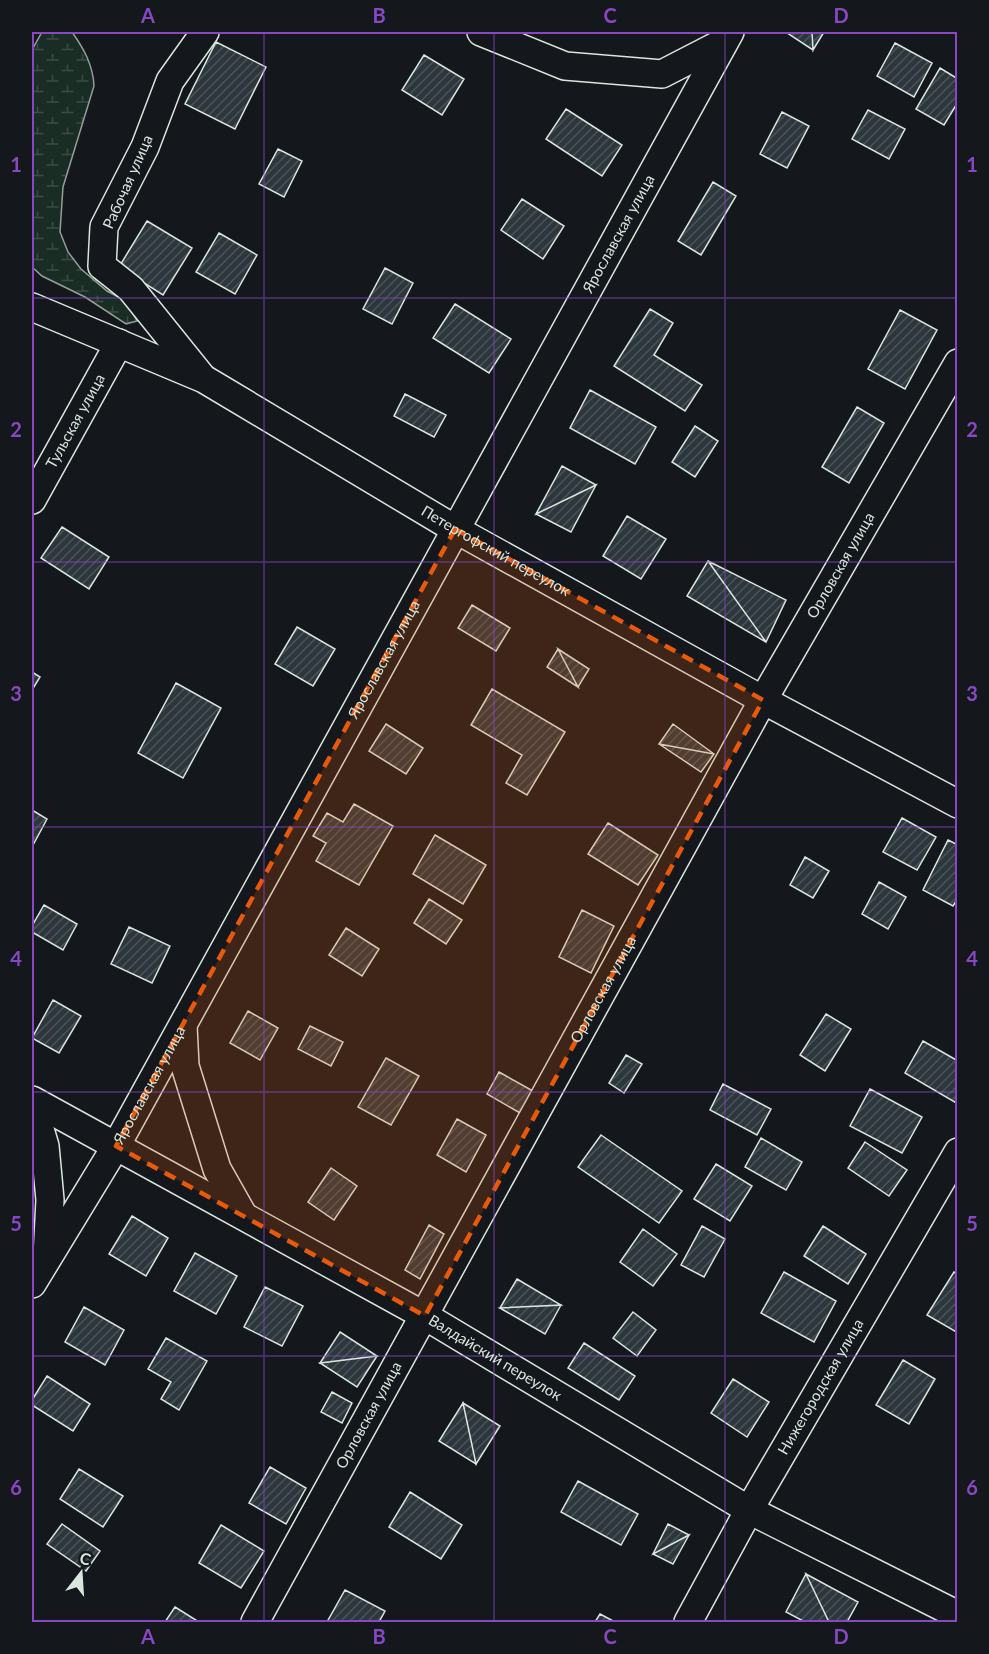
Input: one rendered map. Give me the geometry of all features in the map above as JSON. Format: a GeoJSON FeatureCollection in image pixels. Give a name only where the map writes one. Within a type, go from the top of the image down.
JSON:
{"type":"FeatureCollection","features":[{"type":"Feature","properties":{"kind":"street","name":"Рабочая улица"},"geometry":{"type":"LineString","coordinates":[[204,379],[130,289],[102,266],[104,226],[145,147],[170,81],[205,32]]}},
{"type":"Feature","properties":{"kind":"street"},"geometry":{"type":"LineString","coordinates":[[481,32],[566,66],[662,74],[727,37]]}},
{"type":"Feature","properties":{"kind":"street","name":"Ярославская улица"},"geometry":{"type":"LineString","coordinates":[[32,1284],[116,1146],[727,37]]}},
{"type":"Feature","properties":{"kind":"street","name":"Петергофский переулок"},"geometry":{"type":"LineString","coordinates":[[32,307],[204,379],[455,529],[763,700],[957,804]]}},
{"type":"Feature","properties":{"kind":"street","name":"Тульская улица"},"geometry":{"type":"LineString","coordinates":[[32,500],[119,343]]}},
{"type":"Feature","properties":{"kind":"street","name":"Орловская улица"},"geometry":{"type":"LineString","coordinates":[[255,1623],[763,700],[957,363]]}},
{"type":"Feature","properties":{"kind":"street"},"geometry":{"type":"LineString","coordinates":[[183,1024],[185,1066],[217,1169],[244,1216]]}},
{"type":"Feature","properties":{"kind":"street"},"geometry":{"type":"LineString","coordinates":[[32,1101],[46,1157],[50,1200],[46,1259]]}},
{"type":"Feature","properties":{"kind":"street","name":"Валдайский переулок"},"geometry":{"type":"LineString","coordinates":[[32,1101],[425,1316],[749,1510],[957,1615]]}},
{"type":"Feature","properties":{"kind":"street","name":"Нижегородская улица"},"geometry":{"type":"LineString","coordinates":[[688,1623],[749,1510],[957,1152]]}},
{"type":"Feature","properties":{"kind":"highlighted area"},"geometry":{"type":"Polygon","coordinates":[[[455,529],[763,700],[425,1316],[116,1146],[455,529]]]}},
{"type":"Feature","properties":{"kind":"green space"},"geometry":{"type":"Polygon","coordinates":[[[42,32],[72,32],[87,57],[94,86],[63,187],[60,232],[68,252],[81,269],[107,291],[126,301],[137,321],[126,324],[85,297],[42,276],[32,267],[32,50],[42,32]]]}},
{"type":"Feature","properties":{"kind":"building"},"geometry":{"type":"Polygon","coordinates":[[[812,32],[813,50],[787,33],[812,32]]]}},
{"type":"Feature","properties":{"kind":"building"},"geometry":{"type":"Polygon","coordinates":[[[812,32],[824,32],[813,50],[812,32]]]}},
{"type":"Feature","properties":{"kind":"building"},"geometry":{"type":"Polygon","coordinates":[[[216,42],[266,67],[235,129],[185,104],[216,42]]]}},
{"type":"Feature","properties":{"kind":"building"},"geometry":{"type":"Polygon","coordinates":[[[895,43],[932,63],[914,97],[877,76],[895,43]]]}},
{"type":"Feature","properties":{"kind":"building"},"geometry":{"type":"Polygon","coordinates":[[[424,55],[464,79],[442,115],[402,90],[424,55]]]}},
{"type":"Feature","properties":{"kind":"building"},"geometry":{"type":"Polygon","coordinates":[[[940,68],[958,79],[958,102],[944,125],[916,109],[940,68]]]}},
{"type":"Feature","properties":{"kind":"building"},"geometry":{"type":"Polygon","coordinates":[[[566,109],[622,145],[602,176],[546,139],[566,109]]]}},
{"type":"Feature","properties":{"kind":"building"},"geometry":{"type":"Polygon","coordinates":[[[868,110],[905,129],[889,159],[852,139],[868,110]]]}},
{"type":"Feature","properties":{"kind":"building"},"geometry":{"type":"Polygon","coordinates":[[[782,112],[809,126],[787,168],[760,154],[782,112]]]}},
{"type":"Feature","properties":{"kind":"building"},"geometry":{"type":"Polygon","coordinates":[[[278,149],[302,161],[284,197],[259,184],[278,149]]]}},
{"type":"Feature","properties":{"kind":"building"},"geometry":{"type":"Polygon","coordinates":[[[713,182],[736,196],[701,255],[678,241],[713,182]]]}},
{"type":"Feature","properties":{"kind":"building"},"geometry":{"type":"Polygon","coordinates":[[[522,199],[564,226],[543,259],[501,230],[522,199]]]}},
{"type":"Feature","properties":{"kind":"building"},"geometry":{"type":"Polygon","coordinates":[[[147,221],[192,248],[163,295],[119,267],[147,221]]]}},
{"type":"Feature","properties":{"kind":"building"},"geometry":{"type":"Polygon","coordinates":[[[219,233],[257,255],[235,294],[196,272],[219,233]]]}},
{"type":"Feature","properties":{"kind":"building"},"geometry":{"type":"Polygon","coordinates":[[[385,268],[413,283],[392,324],[363,309],[385,268]]]}},
{"type":"Feature","properties":{"kind":"building"},"geometry":{"type":"Polygon","coordinates":[[[455,304],[511,339],[489,373],[433,338],[455,304]]]}},
{"type":"Feature","properties":{"kind":"building"},"geometry":{"type":"Polygon","coordinates":[[[650,309],[673,323],[654,355],[702,385],[685,411],[614,366],[650,309]]]}},
{"type":"Feature","properties":{"kind":"building"},"geometry":{"type":"Polygon","coordinates":[[[900,310],[937,330],[905,389],[868,369],[900,310]]]}},
{"type":"Feature","properties":{"kind":"building"},"geometry":{"type":"Polygon","coordinates":[[[590,390],[656,427],[635,464],[570,428],[590,390]]]}},
{"type":"Feature","properties":{"kind":"building"},"geometry":{"type":"Polygon","coordinates":[[[405,394],[446,415],[434,437],[394,416],[405,394]]]}},
{"type":"Feature","properties":{"kind":"building"},"geometry":{"type":"Polygon","coordinates":[[[857,407],[884,423],[849,483],[822,467],[857,407]]]}},
{"type":"Feature","properties":{"kind":"building"},"geometry":{"type":"Polygon","coordinates":[[[695,426],[718,441],[695,477],[672,462],[695,426]]]}},
{"type":"Feature","properties":{"kind":"building"},"geometry":{"type":"Polygon","coordinates":[[[562,466],[596,485],[536,514],[562,466]]]}},
{"type":"Feature","properties":{"kind":"building"},"geometry":{"type":"Polygon","coordinates":[[[596,485],[571,532],[536,514],[596,485]]]}},
{"type":"Feature","properties":{"kind":"building"},"geometry":{"type":"Polygon","coordinates":[[[627,516],[666,539],[641,579],[603,556],[627,516]]]}},
{"type":"Feature","properties":{"kind":"building"},"geometry":{"type":"Polygon","coordinates":[[[62,527],[109,557],[89,589],[41,558],[62,527]]]}},
{"type":"Feature","properties":{"kind":"building"},"geometry":{"type":"Polygon","coordinates":[[[708,561],[766,642],[687,596],[708,561]]]}},
{"type":"Feature","properties":{"kind":"building"},"geometry":{"type":"Polygon","coordinates":[[[708,561],[786,600],[766,642],[708,561]]]}},
{"type":"Feature","properties":{"kind":"building"},"geometry":{"type":"Polygon","coordinates":[[[472,605],[510,628],[496,651],[458,628],[472,605]]]}},
{"type":"Feature","properties":{"kind":"building"},"geometry":{"type":"Polygon","coordinates":[[[297,627],[335,649],[313,686],[275,664],[297,627]]]}},
{"type":"Feature","properties":{"kind":"building"},"geometry":{"type":"Polygon","coordinates":[[[558,649],[578,687],[547,667],[558,649]]]}},
{"type":"Feature","properties":{"kind":"building"},"geometry":{"type":"Polygon","coordinates":[[[558,649],[589,669],[578,687],[558,649]]]}},
{"type":"Feature","properties":{"kind":"building"},"geometry":{"type":"Polygon","coordinates":[[[32,672],[40,677],[32,690],[32,672]]]}},
{"type":"Feature","properties":{"kind":"building"},"geometry":{"type":"Polygon","coordinates":[[[176,683],[221,708],[183,778],[138,753],[176,683]]]}},
{"type":"Feature","properties":{"kind":"building"},"geometry":{"type":"Polygon","coordinates":[[[492,689],[565,732],[527,795],[506,783],[522,755],[471,725],[492,689]]]}},
{"type":"Feature","properties":{"kind":"building"},"geometry":{"type":"Polygon","coordinates":[[[386,724],[423,748],[406,774],[369,751],[386,724]]]}},
{"type":"Feature","properties":{"kind":"building"},"geometry":{"type":"Polygon","coordinates":[[[673,724],[714,754],[659,744],[673,724]]]}},
{"type":"Feature","properties":{"kind":"building"},"geometry":{"type":"Polygon","coordinates":[[[659,744],[714,754],[701,772],[659,744]]]}},
{"type":"Feature","properties":{"kind":"building"},"geometry":{"type":"Polygon","coordinates":[[[354,804],[393,826],[359,885],[316,861],[326,843],[313,836],[327,813],[343,822],[354,804]]]}},
{"type":"Feature","properties":{"kind":"building"},"geometry":{"type":"Polygon","coordinates":[[[32,810],[47,819],[32,847],[32,810]]]}},
{"type":"Feature","properties":{"kind":"building"},"geometry":{"type":"Polygon","coordinates":[[[902,818],[936,837],[917,870],[883,852],[902,818]]]}},
{"type":"Feature","properties":{"kind":"building"},"geometry":{"type":"Polygon","coordinates":[[[608,823],[658,855],[638,885],[588,854],[608,823]]]}},
{"type":"Feature","properties":{"kind":"building"},"geometry":{"type":"Polygon","coordinates":[[[435,835],[486,865],[463,904],[413,874],[435,835]]]}},
{"type":"Feature","properties":{"kind":"building"},"geometry":{"type":"Polygon","coordinates":[[[948,840],[958,845],[958,898],[953,906],[923,890],[948,840]]]}},
{"type":"Feature","properties":{"kind":"building"},"geometry":{"type":"Polygon","coordinates":[[[805,857],[829,871],[813,898],[790,885],[805,857]]]}},
{"type":"Feature","properties":{"kind":"building"},"geometry":{"type":"Polygon","coordinates":[[[879,882],[906,897],[888,929],[862,914],[879,882]]]}},
{"type":"Feature","properties":{"kind":"building"},"geometry":{"type":"Polygon","coordinates":[[[429,899],[462,920],[446,944],[414,923],[429,899]]]}},
{"type":"Feature","properties":{"kind":"building"},"geometry":{"type":"Polygon","coordinates":[[[44,905],[77,924],[63,950],[32,932],[32,926],[44,905]]]}},
{"type":"Feature","properties":{"kind":"building"},"geometry":{"type":"Polygon","coordinates":[[[582,910],[614,926],[591,973],[559,957],[582,910]]]}},
{"type":"Feature","properties":{"kind":"building"},"geometry":{"type":"Polygon","coordinates":[[[129,927],[170,946],[152,983],[111,964],[129,927]]]}},
{"type":"Feature","properties":{"kind":"building"},"geometry":{"type":"Polygon","coordinates":[[[346,928],[379,949],[362,976],[329,955],[346,928]]]}},
{"type":"Feature","properties":{"kind":"building"},"geometry":{"type":"Polygon","coordinates":[[[53,1000],[81,1016],[59,1053],[32,1038],[53,1000]]]}},
{"type":"Feature","properties":{"kind":"building"},"geometry":{"type":"Polygon","coordinates":[[[248,1011],[278,1028],[260,1060],[230,1043],[248,1011]]]}},
{"type":"Feature","properties":{"kind":"building"},"geometry":{"type":"Polygon","coordinates":[[[826,1014],[851,1029],[825,1071],[800,1055],[826,1014]]]}},
{"type":"Feature","properties":{"kind":"building"},"geometry":{"type":"Polygon","coordinates":[[[310,1026],[343,1042],[331,1066],[298,1049],[310,1026]]]}},
{"type":"Feature","properties":{"kind":"building"},"geometry":{"type":"Polygon","coordinates":[[[923,1041],[958,1061],[958,1104],[905,1073],[923,1041]]]}},
{"type":"Feature","properties":{"kind":"building"},"geometry":{"type":"Polygon","coordinates":[[[626,1055],[642,1064],[624,1093],[609,1083],[626,1055]]]}},
{"type":"Feature","properties":{"kind":"building"},"geometry":{"type":"Polygon","coordinates":[[[386,1058],[419,1076],[391,1125],[358,1107],[386,1058]]]}},
{"type":"Feature","properties":{"kind":"building"},"geometry":{"type":"Polygon","coordinates":[[[499,1072],[533,1091],[520,1113],[487,1094],[499,1072]]]}},
{"type":"Feature","properties":{"kind":"building"},"geometry":{"type":"Polygon","coordinates":[[[723,1084],[771,1109],[757,1135],[710,1110],[723,1084]]]}},
{"type":"Feature","properties":{"kind":"building"},"geometry":{"type":"Polygon","coordinates":[[[870,1089],[922,1117],[902,1153],[850,1126],[870,1089]]]}},
{"type":"Feature","properties":{"kind":"building"},"geometry":{"type":"Polygon","coordinates":[[[457,1119],[486,1135],[466,1172],[437,1155],[457,1119]]]}},
{"type":"Feature","properties":{"kind":"building"},"geometry":{"type":"Polygon","coordinates":[[[601,1135],[682,1191],[659,1223],[578,1167],[601,1135]]]}},
{"type":"Feature","properties":{"kind":"building"},"geometry":{"type":"Polygon","coordinates":[[[761,1138],[802,1162],[786,1190],[745,1167],[761,1138]]]}},
{"type":"Feature","properties":{"kind":"building"},"geometry":{"type":"Polygon","coordinates":[[[865,1142],[907,1170],[889,1196],[848,1168],[865,1142]]]}},
{"type":"Feature","properties":{"kind":"building"},"geometry":{"type":"Polygon","coordinates":[[[716,1164],[752,1186],[730,1221],[694,1199],[716,1164]]]}},
{"type":"Feature","properties":{"kind":"building"},"geometry":{"type":"Polygon","coordinates":[[[331,1168],[357,1186],[334,1220],[308,1202],[331,1168]]]}},
{"type":"Feature","properties":{"kind":"building"},"geometry":{"type":"Polygon","coordinates":[[[132,1216],[168,1238],[146,1276],[109,1254],[132,1216]]]}},
{"type":"Feature","properties":{"kind":"building"},"geometry":{"type":"Polygon","coordinates":[[[429,1225],[444,1234],[420,1279],[405,1270],[429,1225]]]}},
{"type":"Feature","properties":{"kind":"building"},"geometry":{"type":"Polygon","coordinates":[[[702,1226],[725,1239],[704,1277],[681,1265],[702,1226]]]}},
{"type":"Feature","properties":{"kind":"building"},"geometry":{"type":"Polygon","coordinates":[[[823,1226],[866,1254],[848,1284],[804,1256],[823,1226]]]}},
{"type":"Feature","properties":{"kind":"building"},"geometry":{"type":"Polygon","coordinates":[[[643,1229],[677,1254],[653,1286],[620,1262],[643,1229]]]}},
{"type":"Feature","properties":{"kind":"building"},"geometry":{"type":"Polygon","coordinates":[[[195,1253],[237,1276],[216,1314],[174,1291],[195,1253]]]}},
{"type":"Feature","properties":{"kind":"building"},"geometry":{"type":"Polygon","coordinates":[[[784,1272],[836,1301],[814,1342],[761,1313],[784,1272]]]}},
{"type":"Feature","properties":{"kind":"building"},"geometry":{"type":"Polygon","coordinates":[[[954,1272],[958,1274],[958,1333],[927,1315],[954,1272]]]}},
{"type":"Feature","properties":{"kind":"building"},"geometry":{"type":"Polygon","coordinates":[[[517,1279],[561,1305],[500,1308],[517,1279]]]}},
{"type":"Feature","properties":{"kind":"building"},"geometry":{"type":"Polygon","coordinates":[[[265,1287],[303,1306],[282,1346],[244,1327],[265,1287]]]}},
{"type":"Feature","properties":{"kind":"building"},"geometry":{"type":"Polygon","coordinates":[[[561,1305],[545,1334],[500,1308],[561,1305]]]}},
{"type":"Feature","properties":{"kind":"building"},"geometry":{"type":"Polygon","coordinates":[[[84,1307],[124,1330],[105,1365],[65,1342],[84,1307]]]}},
{"type":"Feature","properties":{"kind":"building"},"geometry":{"type":"Polygon","coordinates":[[[633,1312],[656,1330],[637,1356],[613,1338],[633,1312]]]}},
{"type":"Feature","properties":{"kind":"building"},"geometry":{"type":"Polygon","coordinates":[[[340,1332],[377,1356],[320,1363],[340,1332]]]}},
{"type":"Feature","properties":{"kind":"building"},"geometry":{"type":"Polygon","coordinates":[[[166,1338],[207,1361],[179,1410],[161,1399],[171,1382],[148,1369],[166,1338]]]}},
{"type":"Feature","properties":{"kind":"building"},"geometry":{"type":"Polygon","coordinates":[[[584,1343],[635,1376],[619,1400],[568,1368],[584,1343]]]}},
{"type":"Feature","properties":{"kind":"building"},"geometry":{"type":"Polygon","coordinates":[[[377,1356],[357,1387],[320,1363],[377,1356]]]}},
{"type":"Feature","properties":{"kind":"building"},"geometry":{"type":"Polygon","coordinates":[[[903,1360],[935,1379],[909,1424],[876,1405],[903,1360]]]}},
{"type":"Feature","properties":{"kind":"building"},"geometry":{"type":"Polygon","coordinates":[[[47,1376],[90,1404],[73,1431],[32,1405],[32,1400],[47,1376]]]}},
{"type":"Feature","properties":{"kind":"building"},"geometry":{"type":"Polygon","coordinates":[[[733,1379],[769,1402],[747,1437],[711,1413],[733,1379]]]}},
{"type":"Feature","properties":{"kind":"building"},"geometry":{"type":"Polygon","coordinates":[[[332,1392],[352,1403],[342,1423],[321,1412],[332,1392]]]}},
{"type":"Feature","properties":{"kind":"building"},"geometry":{"type":"Polygon","coordinates":[[[463,1403],[500,1426],[476,1464],[463,1403]]]}},
{"type":"Feature","properties":{"kind":"building"},"geometry":{"type":"Polygon","coordinates":[[[463,1403],[476,1464],[439,1441],[463,1403]]]}},
{"type":"Feature","properties":{"kind":"building"},"geometry":{"type":"Polygon","coordinates":[[[270,1467],[306,1488],[286,1524],[249,1503],[270,1467]]]}},
{"type":"Feature","properties":{"kind":"building"},"geometry":{"type":"Polygon","coordinates":[[[79,1469],[123,1496],[103,1527],[60,1499],[79,1469]]]}},
{"type":"Feature","properties":{"kind":"building"},"geometry":{"type":"Polygon","coordinates":[[[578,1481],[638,1514],[621,1545],[561,1512],[578,1481]]]}},
{"type":"Feature","properties":{"kind":"building"},"geometry":{"type":"Polygon","coordinates":[[[410,1492],[462,1525],[441,1559],[389,1527],[410,1492]]]}},
{"type":"Feature","properties":{"kind":"building"},"geometry":{"type":"Polygon","coordinates":[[[62,1524],[100,1551],[86,1571],[47,1544],[62,1524]]]}},
{"type":"Feature","properties":{"kind":"building"},"geometry":{"type":"Polygon","coordinates":[[[668,1524],[689,1535],[653,1554],[668,1524]]]}},
{"type":"Feature","properties":{"kind":"building"},"geometry":{"type":"Polygon","coordinates":[[[221,1525],[264,1551],[241,1588],[199,1563],[221,1525]]]}},
{"type":"Feature","properties":{"kind":"building"},"geometry":{"type":"Polygon","coordinates":[[[689,1535],[673,1564],[653,1554],[689,1535]]]}},
{"type":"Feature","properties":{"kind":"building"},"geometry":{"type":"Polygon","coordinates":[[[806,1574],[829,1622],[805,1622],[786,1612],[806,1574]]]}},
{"type":"Feature","properties":{"kind":"building"},"geometry":{"type":"Polygon","coordinates":[[[806,1574],[858,1602],[847,1622],[829,1622],[806,1574]]]}},
{"type":"Feature","properties":{"kind":"building"},"geometry":{"type":"Polygon","coordinates":[[[345,1590],[385,1611],[379,1622],[327,1622],[345,1590]]]}},
{"type":"Feature","properties":{"kind":"building"},"geometry":{"type":"Polygon","coordinates":[[[175,1607],[199,1622],[165,1622],[175,1607]]]}},
{"type":"Feature","properties":{"kind":"building"},"geometry":{"type":"Polygon","coordinates":[[[600,1614],[615,1622],[595,1622],[600,1614]]]}}]}
